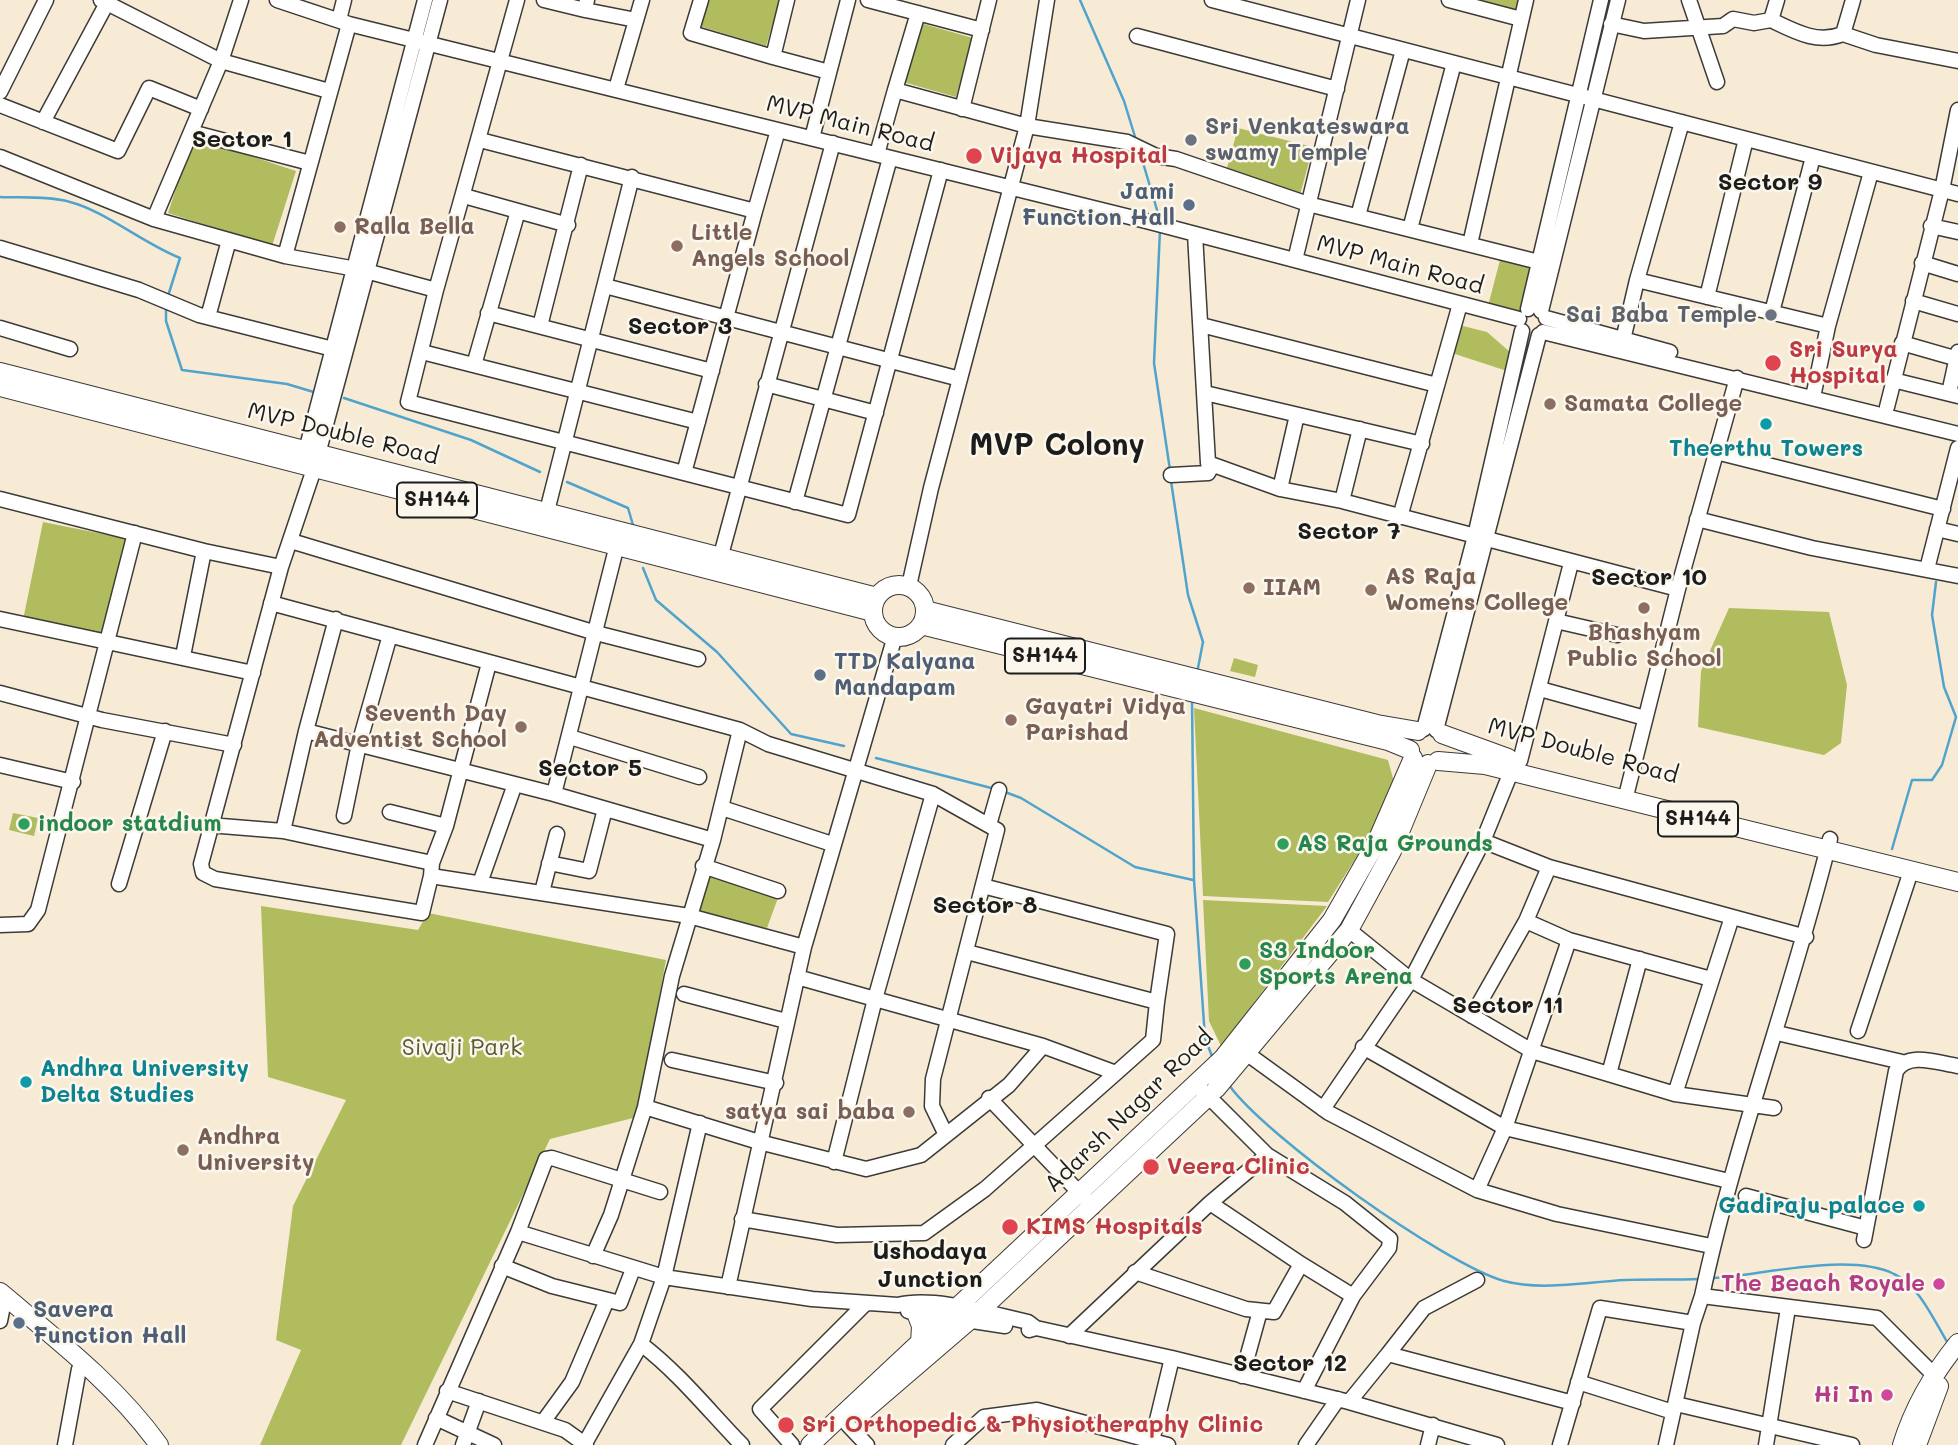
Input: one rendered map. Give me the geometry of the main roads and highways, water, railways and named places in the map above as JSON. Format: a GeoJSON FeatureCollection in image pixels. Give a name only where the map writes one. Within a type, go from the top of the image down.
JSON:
{"type":"FeatureCollection","features":[{"type":"Feature","properties":{"kind":"main road","name":"MVP Double Road"},"geometry":{"type":"LineString","coordinates":[[0,372],[117,410]]}},
{"type":"Feature","properties":{"kind":"main road","name":"MVP Double Road"},"geometry":{"type":"LineString","coordinates":[[0,387],[117,410],[718,562],[875,605]]}},
{"type":"Feature","properties":{"kind":"main road","name":"MVP Double Road"},"geometry":{"type":"LineString","coordinates":[[310,459],[547,511],[619,537]]}},
{"type":"Feature","properties":{"kind":"main road"},"geometry":{"type":"LineString","coordinates":[[891,586],[909,586],[921,596],[923,618],[910,634],[895,636],[880,628],[875,605],[891,586]]}},
{"type":"Feature","properties":{"kind":"main road","name":"MVP Double Road"},"geometry":{"type":"LineString","coordinates":[[923,618],[1266,703],[1433,733],[1489,753],[1515,766]]}},
{"type":"Feature","properties":{"kind":"main road","name":"MVP Double Road"},"geometry":{"type":"LineString","coordinates":[[1266,703],[1388,741],[1422,758],[1515,766],[1829,845],[1958,870]]}},
{"type":"Feature","properties":{"kind":"main road"},"geometry":{"type":"LineString","coordinates":[[1433,733],[1445,748],[1422,758],[1410,743],[1433,733]]}},
{"type":"Feature","properties":{"kind":"main road","name":"Adarsh Nagar Road"},"geometry":{"type":"LineString","coordinates":[[810,1445],[920,1343],[964,1314],[1093,1207],[1206,1088],[1349,930],[1391,851],[1422,758]]}},
{"type":"Feature","properties":{"kind":"main road","name":"Adarsh Nagar Road"},"geometry":{"type":"LineString","coordinates":[[1241,1049],[1332,920],[1422,758]]}},
{"type":"Feature","properties":{"kind":"main road","name":"MVP Double Road"},"geometry":{"type":"LineString","coordinates":[[1829,845],[1911,871],[1958,882]]}},
{"type":"Feature","properties":{"kind":"main road","name":"Adarsh Nagar Road"},"geometry":{"type":"LineString","coordinates":[[825,1445],[949,1337],[964,1314],[1081,1193],[1206,1088]]}},
{"type":"Feature","properties":{"kind":"main road"},"geometry":{"type":"LineString","coordinates":[[1,1306],[79,1369],[121,1411],[149,1445]]}},
{"type":"Feature","properties":{"kind":"main road"},"geometry":{"type":"LineString","coordinates":[[1,1306],[85,1363],[127,1404],[159,1445]]}},
{"type":"Feature","properties":{"kind":"main road"},"geometry":{"type":"LineString","coordinates":[[916,1312],[921,1326],[920,1343]]}},
{"type":"Feature","properties":{"kind":"main road"},"geometry":{"type":"LineString","coordinates":[[1902,1445],[1910,1420],[1958,1343]]}},
{"type":"Feature","properties":{"kind":"main road"},"geometry":{"type":"LineString","coordinates":[[1917,1445],[1938,1377],[1958,1362]]}},
{"type":"Feature","properties":{"kind":"waterway"},"geometry":{"type":"LineString","coordinates":[[1080,0],[1124,101],[1136,140]]}},
{"type":"Feature","properties":{"kind":"waterway"},"geometry":{"type":"LineString","coordinates":[[1141,156],[1160,220]]}},
{"type":"Feature","properties":{"kind":"waterway"},"geometry":{"type":"LineString","coordinates":[[0,197],[53,199],[83,206],[180,258],[168,296]]}},
{"type":"Feature","properties":{"kind":"waterway"},"geometry":{"type":"LineString","coordinates":[[1160,230],[1154,363],[1170,470]]}},
{"type":"Feature","properties":{"kind":"waterway"},"geometry":{"type":"LineString","coordinates":[[166,306],[166,321],[182,370],[287,384],[317,393]]}},
{"type":"Feature","properties":{"kind":"waterway"},"geometry":{"type":"LineString","coordinates":[[344,398],[471,440],[540,472]]}},
{"type":"Feature","properties":{"kind":"waterway"},"geometry":{"type":"LineString","coordinates":[[1171,481],[1188,595],[1203,642],[1197,673]]}},
{"type":"Feature","properties":{"kind":"waterway"},"geometry":{"type":"LineString","coordinates":[[567,482],[628,508],[633,525]]}},
{"type":"Feature","properties":{"kind":"waterway"},"geometry":{"type":"LineString","coordinates":[[643,568],[656,600],[717,652],[791,734],[844,746]]}},
{"type":"Feature","properties":{"kind":"waterway"},"geometry":{"type":"LineString","coordinates":[[1892,849],[1912,780],[1932,780],[1942,765],[1956,717],[1944,687],[1932,615],[1936,582]]}},
{"type":"Feature","properties":{"kind":"waterway"},"geometry":{"type":"LineString","coordinates":[[1192,700],[1194,880],[1205,1038],[1213,1059]]}},
{"type":"Feature","properties":{"kind":"waterway"},"geometry":{"type":"LineString","coordinates":[[876,758],[995,789]]}},
{"type":"Feature","properties":{"kind":"waterway"},"geometry":{"type":"LineString","coordinates":[[1005,792],[1021,798],[1135,867],[1193,880]]}},
{"type":"Feature","properties":{"kind":"waterway"},"geometry":{"type":"LineString","coordinates":[[1229,1085],[1279,1135],[1316,1165],[1400,1225],[1476,1270],[1504,1281],[1533,1285],[1699,1279]]}},
{"type":"Feature","properties":{"kind":"waterway"},"geometry":{"type":"LineString","coordinates":[[1713,1278],[1830,1265],[1876,1268],[1894,1274],[1919,1295],[1949,1345]]}},
{"type":"Feature","properties":{"kind":"place","name":"Sri Venkateswara swamy Temple"},"geometry":{"type":"Point","coordinates":[1191,140]}},
{"type":"Feature","properties":{"kind":"place","name":"Vijaya Hospital"},"geometry":{"type":"Point","coordinates":[974,156]}},
{"type":"Feature","properties":{"kind":"place","name":"Jami Function Hall"},"geometry":{"type":"Point","coordinates":[1189,205]}},
{"type":"Feature","properties":{"kind":"place","name":"Ralla Bella"},"geometry":{"type":"Point","coordinates":[340,227]}},
{"type":"Feature","properties":{"kind":"place","name":"Little Angels School"},"geometry":{"type":"Point","coordinates":[677,246]}},
{"type":"Feature","properties":{"kind":"place","name":"Sai Baba Temple"},"geometry":{"type":"Point","coordinates":[1771,315]}},
{"type":"Feature","properties":{"kind":"place","name":"Sri Surya Hospital"},"geometry":{"type":"Point","coordinates":[1773,363]}},
{"type":"Feature","properties":{"kind":"place","name":"Samata College"},"geometry":{"type":"Point","coordinates":[1550,404]}},
{"type":"Feature","properties":{"kind":"place","name":"Theerthu Towers"},"geometry":{"type":"Point","coordinates":[1766,424]}},
{"type":"Feature","properties":{"kind":"place","name":"IIAM"},"geometry":{"type":"Point","coordinates":[1249,588]}},
{"type":"Feature","properties":{"kind":"place","name":"AS Raja Womens College"},"geometry":{"type":"Point","coordinates":[1371,590]}},
{"type":"Feature","properties":{"kind":"place","name":"Bhashyam Public School"},"geometry":{"type":"Point","coordinates":[1644,608]}},
{"type":"Feature","properties":{"kind":"place","name":"TTD Kalyana Mandapam"},"geometry":{"type":"Point","coordinates":[820,675]}},
{"type":"Feature","properties":{"kind":"place","name":"Gayatri Vidya Parishad"},"geometry":{"type":"Point","coordinates":[1011,720]}},
{"type":"Feature","properties":{"kind":"place","name":"Seventh Day Adventist School"},"geometry":{"type":"Point","coordinates":[521,727]}},
{"type":"Feature","properties":{"kind":"place","name":"indoor statdium"},"geometry":{"type":"Point","coordinates":[24,824]}},
{"type":"Feature","properties":{"kind":"place","name":"AS Raja Grounds"},"geometry":{"type":"Point","coordinates":[1283,844]}},
{"type":"Feature","properties":{"kind":"place","name":"S3 Indoor Sports Arena"},"geometry":{"type":"Point","coordinates":[1245,964]}},
{"type":"Feature","properties":{"kind":"place","name":"Andhra University Delta Studies"},"geometry":{"type":"Point","coordinates":[26,1082]}},
{"type":"Feature","properties":{"kind":"place","name":"satya sai baba"},"geometry":{"type":"Point","coordinates":[909,1112]}},
{"type":"Feature","properties":{"kind":"place","name":"Andhra University"},"geometry":{"type":"Point","coordinates":[183,1150]}},
{"type":"Feature","properties":{"kind":"place","name":"Veera Clinic"},"geometry":{"type":"Point","coordinates":[1151,1167]}},
{"type":"Feature","properties":{"kind":"place","name":"Gadiraju palace"},"geometry":{"type":"Point","coordinates":[1919,1206]}},
{"type":"Feature","properties":{"kind":"place","name":"KIMS Hospitals"},"geometry":{"type":"Point","coordinates":[1010,1227]}},
{"type":"Feature","properties":{"kind":"place","name":"The Beach Royale"},"geometry":{"type":"Point","coordinates":[1939,1284]}},
{"type":"Feature","properties":{"kind":"place","name":"Savera Function Hall"},"geometry":{"type":"Point","coordinates":[19,1323]}},
{"type":"Feature","properties":{"kind":"place","name":"Hi In"},"geometry":{"type":"Point","coordinates":[1887,1395]}},
{"type":"Feature","properties":{"kind":"place","name":"Sri Orthopedic & Physiotheraphy Clinic"},"geometry":{"type":"Point","coordinates":[786,1425]}},
{"type":"Feature","properties":{"kind":"district","name":"Sector 1"},"geometry":{"type":"Point","coordinates":[242,140]}},
{"type":"Feature","properties":{"kind":"district","name":"Sector 9"},"geometry":{"type":"Point","coordinates":[1770,183]}},
{"type":"Feature","properties":{"kind":"district","name":"Sector 3"},"geometry":{"type":"Point","coordinates":[680,327]}},
{"type":"Feature","properties":{"kind":"district","name":"MVP Colony"},"geometry":{"type":"Point","coordinates":[1057,446]}},
{"type":"Feature","properties":{"kind":"district","name":"Sector 7"},"geometry":{"type":"Point","coordinates":[1349,532]}},
{"type":"Feature","properties":{"kind":"district","name":"Sector 10"},"geometry":{"type":"Point","coordinates":[1649,578]}},
{"type":"Feature","properties":{"kind":"district","name":"Sector 5"},"geometry":{"type":"Point","coordinates":[590,769]}},
{"type":"Feature","properties":{"kind":"district","name":"Sector 8"},"geometry":{"type":"Point","coordinates":[985,906]}},
{"type":"Feature","properties":{"kind":"district","name":"Sector 11"},"geometry":{"type":"Point","coordinates":[1508,1006]}},
{"type":"Feature","properties":{"kind":"district","name":"Ushodaya Junction"},"geometry":{"type":"Point","coordinates":[930,1266]}},
{"type":"Feature","properties":{"kind":"district","name":"Sector 12"},"geometry":{"type":"Point","coordinates":[1290,1364]}},
{"type":"Feature","properties":{"kind":"park label","name":"Sivaji Park"},"geometry":{"type":"Point","coordinates":[462,1048]}}]}
